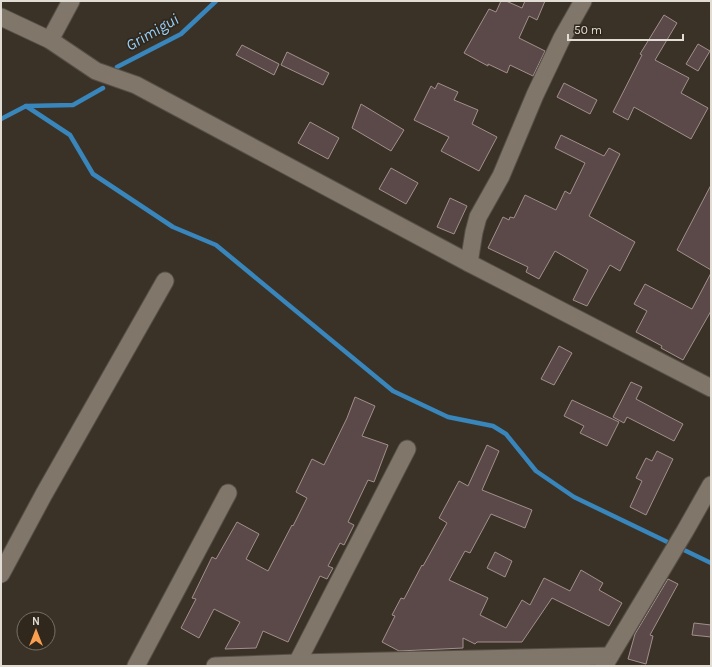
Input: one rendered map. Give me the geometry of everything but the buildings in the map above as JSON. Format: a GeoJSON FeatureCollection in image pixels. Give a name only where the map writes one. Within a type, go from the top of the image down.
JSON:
{"type":"FeatureCollection","features":[{"type":"Feature","properties":{"kind":"street"},"geometry":{"type":"LineString","coordinates":[[50,40],[71,1]]}},
{"type":"Feature","properties":{"kind":"street"},"geometry":{"type":"LineString","coordinates":[[469,263],[478,217],[501,176],[535,95],[562,38],[583,1]]}},
{"type":"Feature","properties":{"kind":"street"},"geometry":{"type":"LineString","coordinates":[[1,18],[50,40],[96,71],[136,86],[469,263],[711,388]]}},
{"type":"Feature","properties":{"kind":"street"},"geometry":{"type":"LineString","coordinates":[[1,574],[44,494],[165,281]]}},
{"type":"Feature","properties":{"kind":"street"},"geometry":{"type":"LineString","coordinates":[[296,663],[407,449]]}},
{"type":"Feature","properties":{"kind":"street"},"geometry":{"type":"LineString","coordinates":[[215,666],[296,663],[607,661],[711,485]]}},
{"type":"Feature","properties":{"kind":"street"},"geometry":{"type":"LineString","coordinates":[[136,666],[228,494]]}},
{"type":"Feature","properties":{"kind":"waterway","name":"Grimigui"},"geometry":{"type":"LineString","coordinates":[[117,67],[181,34],[216,1]]}},
{"type":"Feature","properties":{"kind":"waterway","name":"Grimigui"},"geometry":{"type":"LineString","coordinates":[[1,119],[26,106],[73,105],[103,88]]}},
{"type":"Feature","properties":{"kind":"waterway"},"geometry":{"type":"LineString","coordinates":[[26,106],[70,135],[93,174],[173,227],[216,245],[393,391],[448,417],[493,426],[506,434],[536,471],[574,497],[711,563]]}}]}
